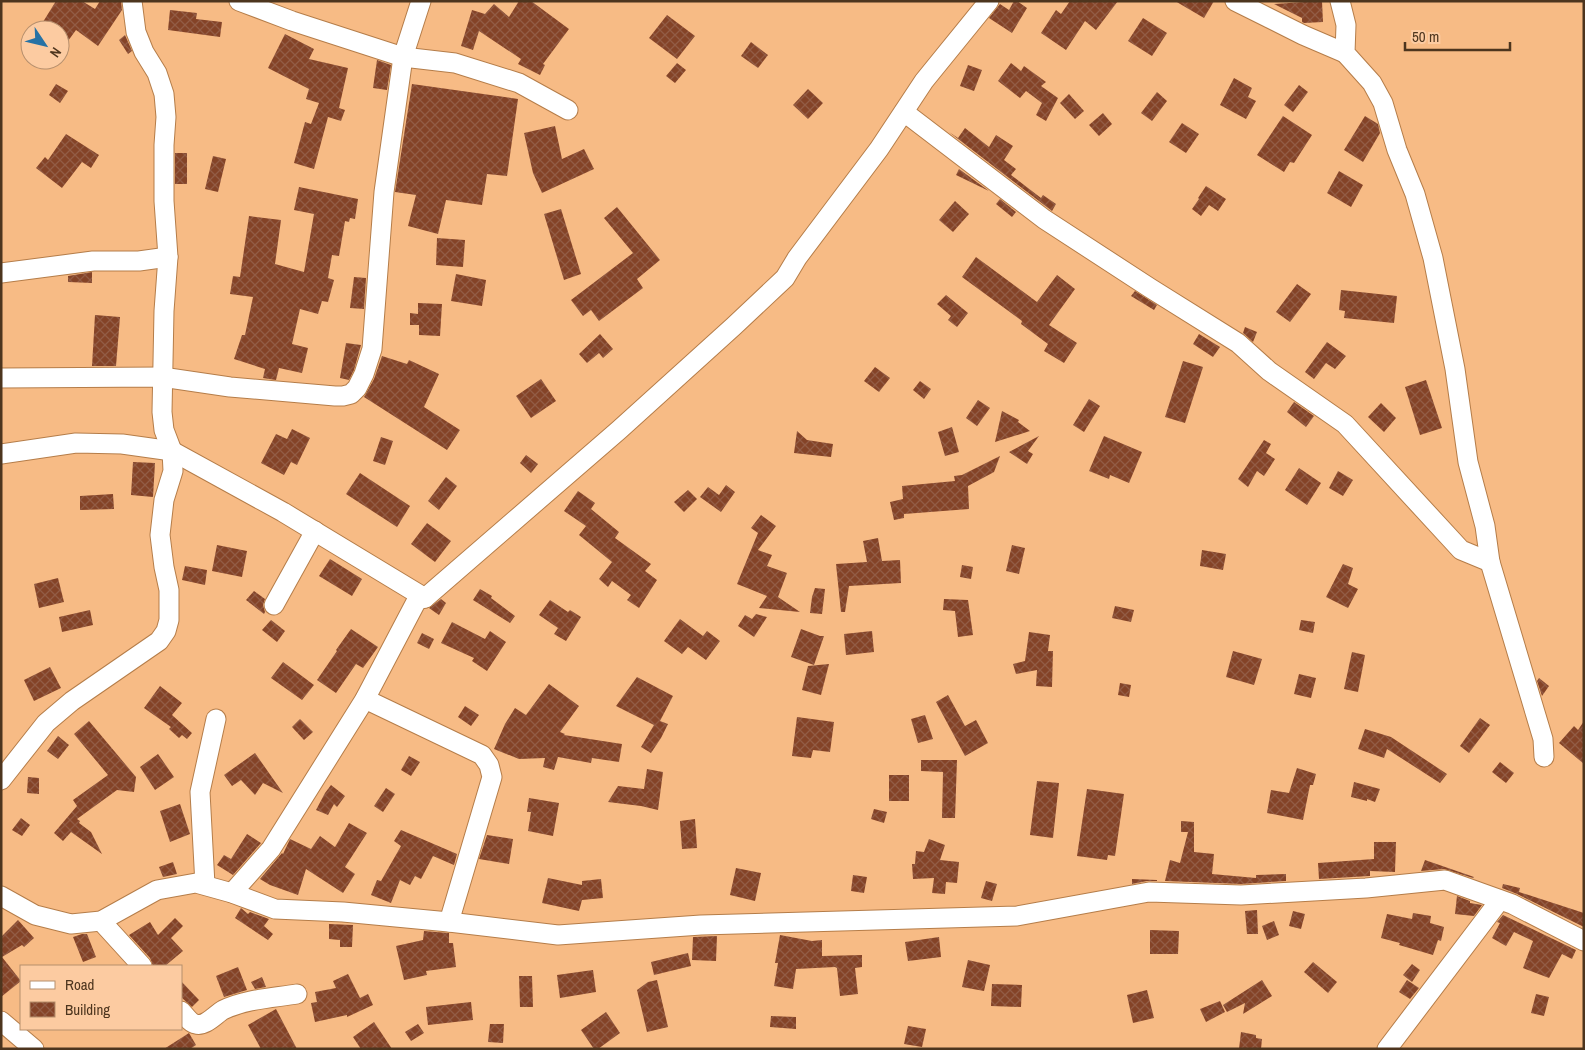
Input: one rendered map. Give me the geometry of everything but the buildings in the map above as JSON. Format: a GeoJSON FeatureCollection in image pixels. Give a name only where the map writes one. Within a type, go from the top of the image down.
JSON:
{"type":"FeatureCollection","features":[{"type":"Feature","properties":{"kind":"street"},"geometry":{"type":"LineString","coordinates":[[1,780],[46,723],[72,701],[159,641],[166,632],[169,620],[169,590],[160,535],[164,500],[173,471],[172,451],[164,430],[162,377],[168,257],[164,200],[166,117],[164,94],[157,73],[144,52],[136,32],[132,1]]}},
{"type":"Feature","properties":{"kind":"street"},"geometry":{"type":"LineString","coordinates":[[239,1],[292,21],[403,57],[455,63],[519,83],[568,110]]}},
{"type":"Feature","properties":{"kind":"street"},"geometry":{"type":"LineString","coordinates":[[1,378],[162,377],[230,387],[335,396],[351,394],[357,388],[364,374],[372,349],[384,192],[403,57],[421,1]]}},
{"type":"Feature","properties":{"kind":"street"},"geometry":{"type":"LineString","coordinates":[[232,893],[271,849],[365,698],[417,600],[425,598],[619,430],[784,278],[879,149],[924,81],[989,1]]}},
{"type":"Feature","properties":{"kind":"street"},"geometry":{"type":"LineString","coordinates":[[1235,1],[1344,54],[1372,83],[1383,103],[1397,150],[1416,194],[1433,258],[1455,369],[1468,462],[1485,526],[1490,562],[1543,739],[1544,758]]}},
{"type":"Feature","properties":{"kind":"street"},"geometry":{"type":"LineString","coordinates":[[1340,1],[1346,25],[1344,54]]}},
{"type":"Feature","properties":{"kind":"street"},"geometry":{"type":"LineString","coordinates":[[904,112],[1044,219],[1238,343],[1269,371],[1345,424],[1461,550],[1490,562]]}},
{"type":"Feature","properties":{"kind":"street"},"geometry":{"type":"LineString","coordinates":[[1,273],[93,261],[139,261],[168,257]]}},
{"type":"Feature","properties":{"kind":"street"},"geometry":{"type":"LineString","coordinates":[[1,454],[76,443],[122,444],[172,451],[231,482],[425,598]]}},
{"type":"Feature","properties":{"kind":"street"},"geometry":{"type":"LineString","coordinates":[[274,605],[315,532]]}},
{"type":"Feature","properties":{"kind":"street"},"geometry":{"type":"LineString","coordinates":[[365,698],[482,755],[489,765],[492,777],[448,922]]}},
{"type":"Feature","properties":{"kind":"street"},"geometry":{"type":"LineString","coordinates":[[205,885],[200,792],[216,720]]}},
{"type":"Feature","properties":{"kind":"street"},"geometry":{"type":"LineString","coordinates":[[1,896],[35,915],[71,924],[101,921],[157,890],[196,883],[232,893],[275,909],[342,912],[558,935],[701,925],[1017,916],[1149,892],[1241,895],[1366,888],[1445,880],[1520,908],[1584,941]]}},
{"type":"Feature","properties":{"kind":"street"},"geometry":{"type":"LineString","coordinates":[[1387,1049],[1500,900]]}},
{"type":"Feature","properties":{"kind":"street"},"geometry":{"type":"LineString","coordinates":[[101,921],[141,965]]}},
{"type":"Feature","properties":{"kind":"street"},"geometry":{"type":"LineString","coordinates":[[182,1012],[196,1025],[202,1024],[221,1011],[238,1004],[297,994]]}},
{"type":"Feature","properties":{"kind":"street"},"geometry":{"type":"LineString","coordinates":[[1,1021],[34,1049]]}}]}
